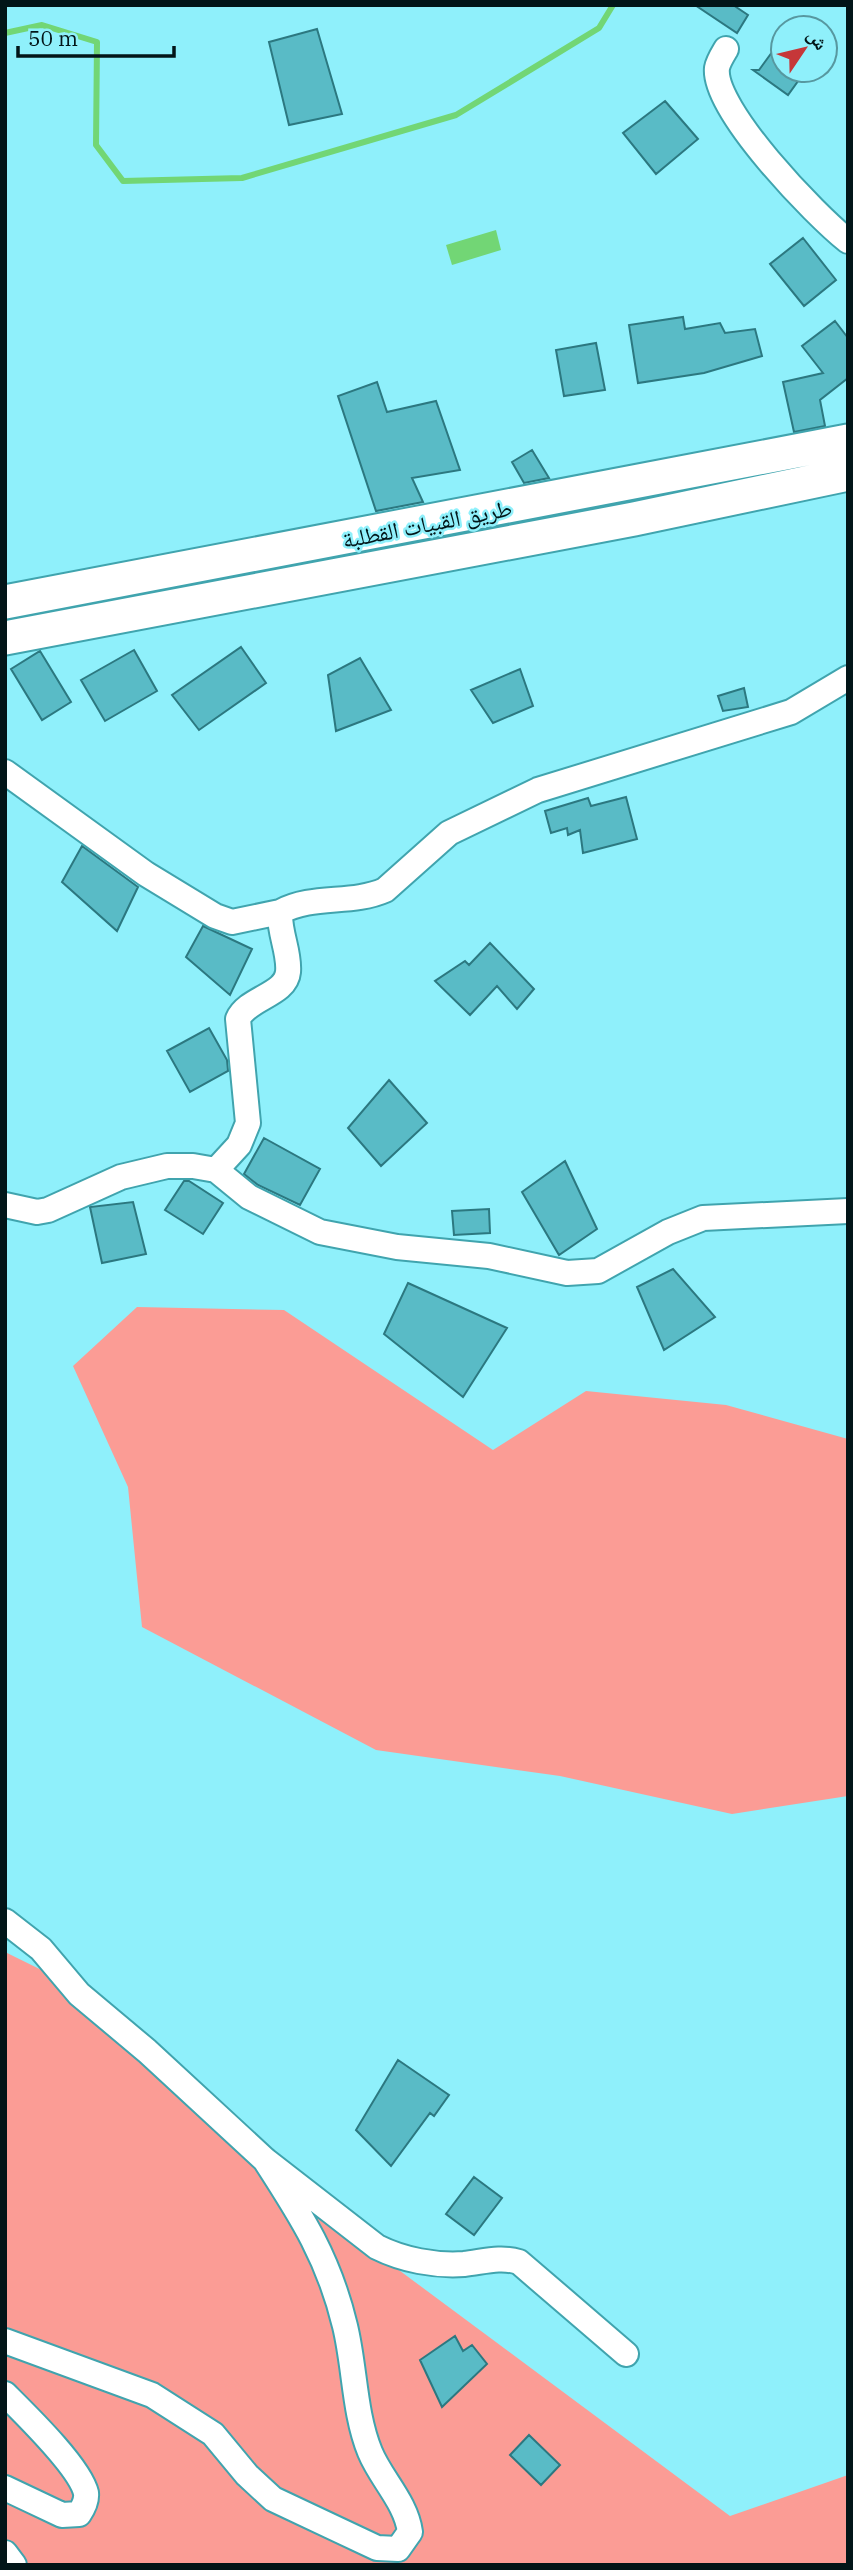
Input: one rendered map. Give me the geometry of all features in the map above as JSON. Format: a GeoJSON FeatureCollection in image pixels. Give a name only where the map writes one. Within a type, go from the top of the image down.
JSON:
{"type":"FeatureCollection","features":[{"type":"Feature","properties":{"kind":"main road","name":"طريق القبيات القطلبة"},"geometry":{"type":"LineString","coordinates":[[5,602],[847,452]]}},
{"type":"Feature","properties":{"kind":"main road"},"geometry":{"type":"LineString","coordinates":[[5,638],[647,517],[847,452]]}},
{"type":"Feature","properties":{"kind":"street"},"geometry":{"type":"LineString","coordinates":[[726,49],[717,68],[724,96],[780,177],[824,223],[848,241]]}},
{"type":"Feature","properties":{"kind":"street"},"geometry":{"type":"LineString","coordinates":[[5,772],[146,874],[215,916],[232,922],[280,912],[310,901],[372,895],[385,890],[449,833],[538,790],[791,712],[848,678]]}},
{"type":"Feature","properties":{"kind":"street"},"geometry":{"type":"LineString","coordinates":[[216,1170],[239,1145],[248,1123],[238,1019],[245,1008],[284,983],[288,972],[279,926],[280,912]]}},
{"type":"Feature","properties":{"kind":"street"},"geometry":{"type":"LineString","coordinates":[[5,1205],[37,1212],[58,1208],[121,1177],[167,1166],[216,1170],[249,1197],[320,1232],[397,1247],[489,1256],[567,1273],[598,1271],[668,1232],[702,1218],[848,1211]]}},
{"type":"Feature","properties":{"kind":"street"},"geometry":{"type":"LineString","coordinates":[[5,1921],[34,1942],[79,1994],[265,2160],[377,2247],[396,2256],[461,2264],[500,2259],[519,2262],[626,2354]]}},
{"type":"Feature","properties":{"kind":"street"},"geometry":{"type":"LineString","coordinates":[[5,2341],[152,2395],[210,2432],[247,2475],[273,2499],[376,2548],[398,2549],[410,2532],[406,2515],[376,2464],[366,2440],[345,2326],[324,2260],[311,2232],[265,2160]]}},
{"type":"Feature","properties":{"kind":"street"},"geometry":{"type":"LineString","coordinates":[[5,2394],[73,2470],[83,2485],[86,2499],[79,2514],[62,2515],[5,2488]]}},
{"type":"Feature","properties":{"kind":"street"},"geometry":{"type":"LineString","coordinates":[[5,2553],[14,2565]]}},
{"type":"Feature","properties":{"kind":"shaded area"},"geometry":{"type":"Polygon","coordinates":[[[496,230],[501,250],[452,265],[446,245],[496,230]]]}},
{"type":"Feature","properties":{"kind":"shaded area"},"geometry":{"type":"Polygon","coordinates":[[[137,1307],[284,1310],[493,1450],[586,1391],[726,1405],[848,1439],[848,1796],[732,1814],[560,1776],[376,1750],[142,1627],[128,1487],[73,1366],[137,1307]]]}},
{"type":"Feature","properties":{"kind":"shaded area"},"geometry":{"type":"Polygon","coordinates":[[[5,1952],[68,1983],[279,2181],[730,2516],[848,2475],[848,2565],[5,2565],[5,1952]]]}},
{"type":"Feature","properties":{"kind":"building"},"geometry":{"type":"Polygon","coordinates":[[[695,5],[733,5],[748,15],[737,33],[695,5]]]}},
{"type":"Feature","properties":{"kind":"building"},"geometry":{"type":"Polygon","coordinates":[[[317,29],[342,114],[289,125],[269,42],[317,29]]]}},
{"type":"Feature","properties":{"kind":"building"},"geometry":{"type":"Polygon","coordinates":[[[769,56],[769,81],[753,70],[759,70],[769,56]]]}},
{"type":"Feature","properties":{"kind":"building"},"geometry":{"type":"Polygon","coordinates":[[[773,84],[796,84],[788,95],[773,84]]]}},
{"type":"Feature","properties":{"kind":"building"},"geometry":{"type":"Polygon","coordinates":[[[665,101],[698,139],[656,174],[623,133],[665,101]]]}},
{"type":"Feature","properties":{"kind":"building"},"geometry":{"type":"Polygon","coordinates":[[[803,238],[836,280],[804,306],[770,264],[803,238]]]}},
{"type":"Feature","properties":{"kind":"building"},"geometry":{"type":"Polygon","coordinates":[[[683,317],[685,329],[720,323],[725,333],[755,329],[762,356],[704,373],[638,383],[629,325],[683,317]]]}},
{"type":"Feature","properties":{"kind":"building"},"geometry":{"type":"Polygon","coordinates":[[[835,321],[848,338],[848,378],[820,400],[825,426],[794,432],[783,382],[823,373],[802,346],[835,321]]]}},
{"type":"Feature","properties":{"kind":"building"},"geometry":{"type":"Polygon","coordinates":[[[596,343],[605,390],[564,396],[556,350],[596,343]]]}},
{"type":"Feature","properties":{"kind":"building"},"geometry":{"type":"Polygon","coordinates":[[[377,382],[387,412],[436,401],[460,470],[412,478],[423,502],[376,511],[338,396],[377,382]]]}},
{"type":"Feature","properties":{"kind":"building"},"geometry":{"type":"Polygon","coordinates":[[[532,450],[549,478],[524,483],[512,462],[532,450]]]}},
{"type":"Feature","properties":{"kind":"building"},"geometry":{"type":"Polygon","coordinates":[[[241,647],[266,683],[199,730],[172,695],[241,647]]]}},
{"type":"Feature","properties":{"kind":"building"},"geometry":{"type":"Polygon","coordinates":[[[134,650],[157,691],[105,721],[81,680],[134,650]]]}},
{"type":"Feature","properties":{"kind":"building"},"geometry":{"type":"Polygon","coordinates":[[[40,651],[71,702],[42,720],[11,669],[40,651]]]}},
{"type":"Feature","properties":{"kind":"building"},"geometry":{"type":"Polygon","coordinates":[[[360,658],[391,710],[336,731],[328,675],[360,658]]]}},
{"type":"Feature","properties":{"kind":"building"},"geometry":{"type":"Polygon","coordinates":[[[520,669],[533,706],[493,723],[471,690],[520,669]]]}},
{"type":"Feature","properties":{"kind":"building"},"geometry":{"type":"Polygon","coordinates":[[[744,688],[748,707],[723,711],[718,696],[744,688]]]}},
{"type":"Feature","properties":{"kind":"building"},"geometry":{"type":"Polygon","coordinates":[[[626,797],[637,839],[583,853],[580,830],[568,835],[567,828],[551,833],[545,811],[588,798],[591,806],[626,797]]]}},
{"type":"Feature","properties":{"kind":"building"},"geometry":{"type":"Polygon","coordinates":[[[82,846],[138,887],[117,931],[62,882],[82,846]]]}},
{"type":"Feature","properties":{"kind":"building"},"geometry":{"type":"Polygon","coordinates":[[[203,926],[252,949],[230,995],[186,957],[203,926]]]}},
{"type":"Feature","properties":{"kind":"building"},"geometry":{"type":"Polygon","coordinates":[[[490,943],[534,989],[517,1009],[497,986],[470,1015],[435,981],[465,961],[469,965],[490,943]]]}},
{"type":"Feature","properties":{"kind":"building"},"geometry":{"type":"Polygon","coordinates":[[[209,1028],[227,1060],[228,1071],[190,1092],[167,1051],[209,1028]]]}},
{"type":"Feature","properties":{"kind":"building"},"geometry":{"type":"Polygon","coordinates":[[[389,1080],[427,1123],[381,1166],[348,1128],[389,1080]]]}},
{"type":"Feature","properties":{"kind":"building"},"geometry":{"type":"Polygon","coordinates":[[[264,1138],[320,1169],[300,1205],[258,1185],[244,1174],[264,1138]]]}},
{"type":"Feature","properties":{"kind":"building"},"geometry":{"type":"Polygon","coordinates":[[[565,1161],[597,1229],[559,1255],[522,1192],[565,1161]]]}},
{"type":"Feature","properties":{"kind":"building"},"geometry":{"type":"Polygon","coordinates":[[[184,1181],[189,1181],[223,1203],[203,1234],[165,1210],[184,1181]]]}},
{"type":"Feature","properties":{"kind":"building"},"geometry":{"type":"Polygon","coordinates":[[[133,1202],[146,1254],[102,1263],[90,1207],[133,1202]]]}},
{"type":"Feature","properties":{"kind":"building"},"geometry":{"type":"Polygon","coordinates":[[[489,1209],[490,1233],[454,1235],[452,1211],[489,1209]]]}},
{"type":"Feature","properties":{"kind":"building"},"geometry":{"type":"Polygon","coordinates":[[[673,1269],[715,1317],[664,1350],[637,1287],[673,1269]]]}},
{"type":"Feature","properties":{"kind":"building"},"geometry":{"type":"Polygon","coordinates":[[[408,1283],[507,1328],[463,1397],[384,1334],[408,1283]]]}},
{"type":"Feature","properties":{"kind":"building"},"geometry":{"type":"Polygon","coordinates":[[[398,2060],[449,2095],[434,2116],[430,2113],[391,2166],[356,2130],[398,2060]]]}},
{"type":"Feature","properties":{"kind":"building"},"geometry":{"type":"Polygon","coordinates":[[[474,2177],[502,2198],[474,2235],[446,2214],[474,2177]]]}},
{"type":"Feature","properties":{"kind":"building"},"geometry":{"type":"Polygon","coordinates":[[[455,2336],[463,2351],[472,2345],[487,2364],[442,2407],[420,2360],[455,2336]]]}},
{"type":"Feature","properties":{"kind":"building"},"geometry":{"type":"Polygon","coordinates":[[[529,2435],[560,2465],[541,2485],[510,2455],[529,2435]]]}},
{"type":"Feature","properties":{"kind":"waterway"},"geometry":{"type":"LineString","coordinates":[[5,33],[42,25],[97,42],[96,145],[123,181],[242,178],[456,115],[599,28],[613,5]]}}]}
